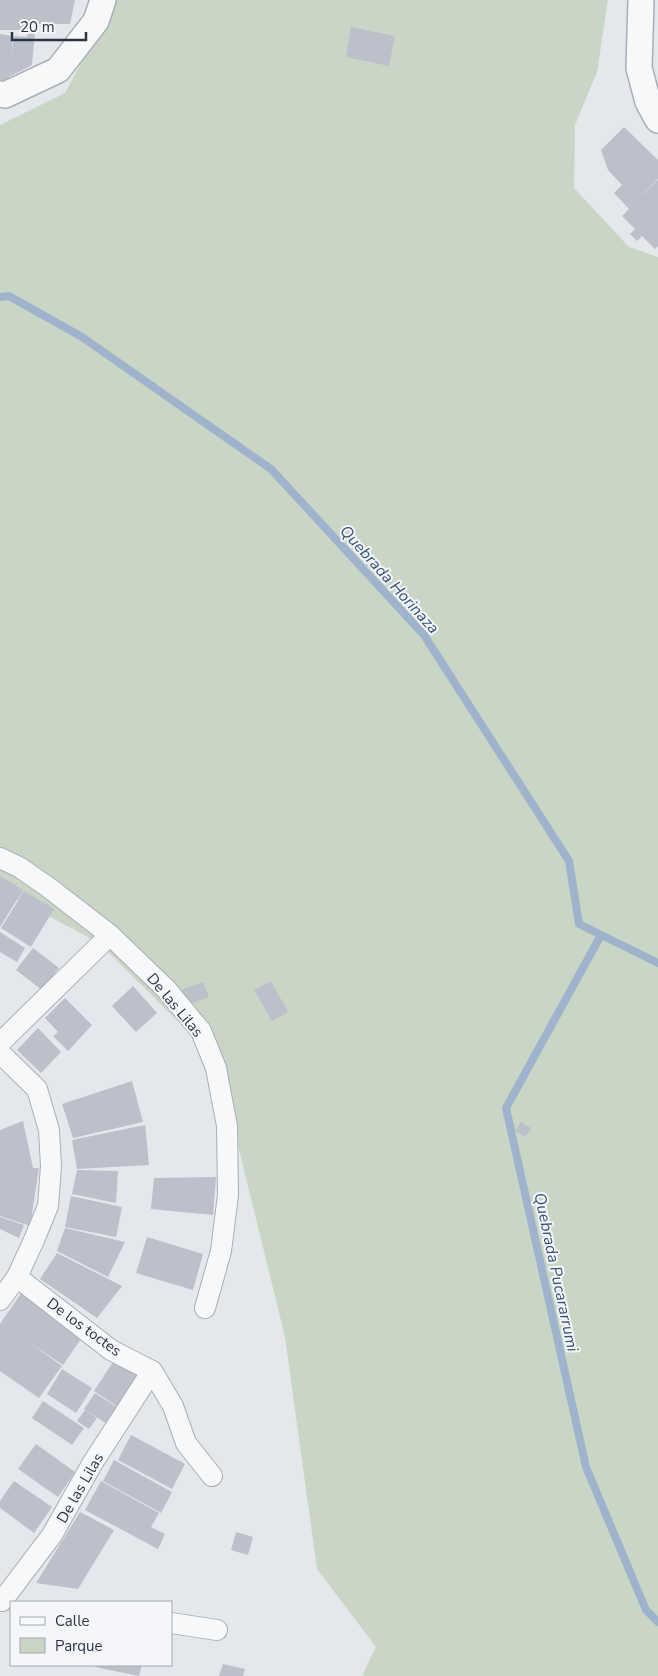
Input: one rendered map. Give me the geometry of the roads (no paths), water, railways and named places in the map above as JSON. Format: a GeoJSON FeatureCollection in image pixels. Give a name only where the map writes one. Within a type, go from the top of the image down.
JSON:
{"type":"FeatureCollection","features":[{"type":"Feature","properties":{"kind":"street"},"geometry":{"type":"LineString","coordinates":[[0,94],[5,94],[58,70],[96,21],[103,0]]}},
{"type":"Feature","properties":{"kind":"street"},"geometry":{"type":"LineString","coordinates":[[642,0],[639,68],[648,102],[658,120]]}},
{"type":"Feature","properties":{"kind":"street","name":"De las Lilas"},"geometry":{"type":"LineString","coordinates":[[0,858],[19,867],[48,887],[110,935],[167,990],[201,1031],[216,1068],[227,1126],[228,1196],[221,1251],[205,1308]]}},
{"type":"Feature","properties":{"kind":"street"},"geometry":{"type":"LineString","coordinates":[[0,1043],[110,935]]}},
{"type":"Feature","properties":{"kind":"street"},"geometry":{"type":"LineString","coordinates":[[0,1053],[37,1089],[49,1130],[51,1166],[48,1206],[17,1277],[0,1300]]}},
{"type":"Feature","properties":{"kind":"street","name":"De los toctes"},"geometry":{"type":"LineString","coordinates":[[17,1277],[111,1350],[152,1371]]}},
{"type":"Feature","properties":{"kind":"street"},"geometry":{"type":"LineString","coordinates":[[152,1371],[173,1406],[186,1443],[212,1476]]}},
{"type":"Feature","properties":{"kind":"street","name":"De las Lilas"},"geometry":{"type":"LineString","coordinates":[[6,1601],[52,1535],[92,1464],[152,1371]]}},
{"type":"Feature","properties":{"kind":"street"},"geometry":{"type":"LineString","coordinates":[[172,1623],[217,1630]]}},
{"type":"Feature","properties":{"kind":"waterway","name":"Quebrada Horinaza"},"geometry":{"type":"LineString","coordinates":[[0,297],[9,296],[82,337],[271,469],[424,635],[569,861],[579,924],[658,963]]}},
{"type":"Feature","properties":{"kind":"waterway","name":"Quebrada Pucararrumi"},"geometry":{"type":"LineString","coordinates":[[601,935],[506,1108],[586,1467],[646,1610],[658,1622]]}}]}
